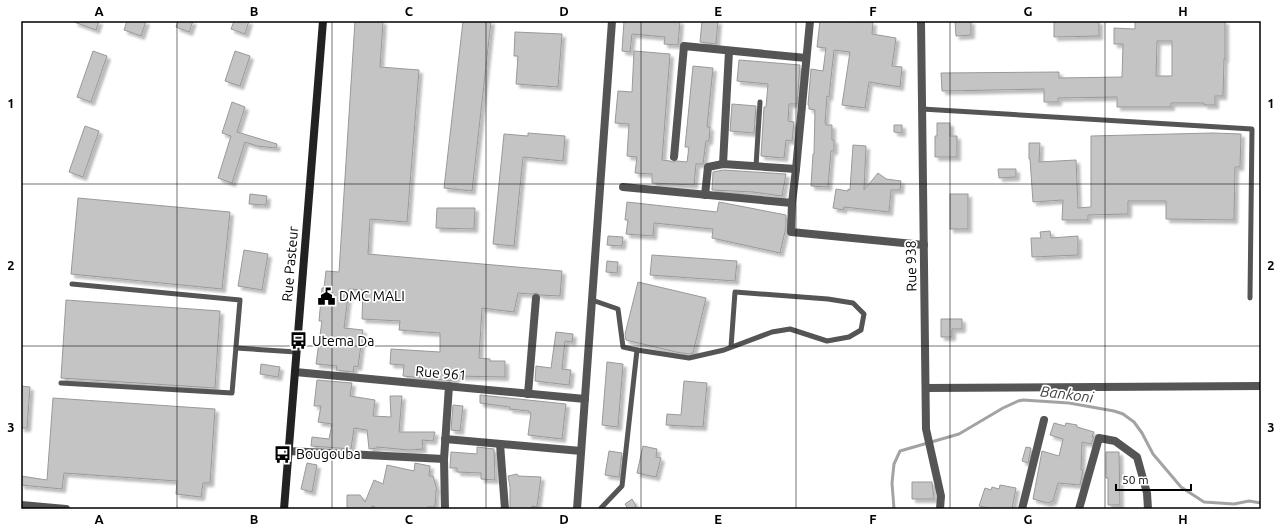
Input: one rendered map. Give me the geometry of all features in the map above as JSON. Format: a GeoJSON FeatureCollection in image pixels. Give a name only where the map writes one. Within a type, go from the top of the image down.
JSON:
{"type":"FeatureCollection","features":[{"type":"Feature","properties":{"kind":"main road","name":"Rue Pasteur"},"geometry":{"type":"LineString","coordinates":[[284,509],[322,21]]}},
{"type":"Feature","properties":{"kind":"street"},"geometry":{"type":"LineString","coordinates":[[577,509],[612,21]]}},
{"type":"Feature","properties":{"kind":"street"},"geometry":{"type":"LineString","coordinates":[[810,21],[792,203],[791,232],[924,245]]}},
{"type":"Feature","properties":{"kind":"street","name":"Rue 938"},"geometry":{"type":"LineString","coordinates":[[920,21],[926,429],[941,496],[940,509]]}},
{"type":"Feature","properties":{"kind":"street"},"geometry":{"type":"LineString","coordinates":[[674,157],[684,46],[806,58]]}},
{"type":"Feature","properties":{"kind":"street"},"geometry":{"type":"LineString","coordinates":[[723,164],[729,51]]}},
{"type":"Feature","properties":{"kind":"street"},"geometry":{"type":"LineString","coordinates":[[705,195],[708,167],[723,164],[796,169]]}},
{"type":"Feature","properties":{"kind":"street"},"geometry":{"type":"LineString","coordinates":[[622,187],[792,203]]}},
{"type":"Feature","properties":{"kind":"street"},"geometry":{"type":"LineString","coordinates":[[528,394],[536,298]]}},
{"type":"Feature","properties":{"kind":"street","name":"Rue 961"},"geometry":{"type":"LineString","coordinates":[[294,372],[585,399]]}},
{"type":"Feature","properties":{"kind":"street"},"geometry":{"type":"LineString","coordinates":[[445,509],[444,459],[449,386]]}},
{"type":"Feature","properties":{"kind":"street"},"geometry":{"type":"LineString","coordinates":[[926,388],[1261,386]]}},
{"type":"Feature","properties":{"kind":"street"},"geometry":{"type":"LineString","coordinates":[[1022,509],[1044,420]]}},
{"type":"Feature","properties":{"kind":"street"},"geometry":{"type":"LineString","coordinates":[[1079,509],[1099,438],[1115,441],[1137,457],[1147,494],[1148,509]]}},
{"type":"Feature","properties":{"kind":"street"},"geometry":{"type":"LineString","coordinates":[[445,439],[581,451]]}},
{"type":"Feature","properties":{"kind":"street"},"geometry":{"type":"LineString","coordinates":[[500,444],[505,509]]}},
{"type":"Feature","properties":{"kind":"street"},"geometry":{"type":"LineString","coordinates":[[288,451],[444,459]]}},
{"type":"Feature","properties":{"kind":"street"},"geometry":{"type":"LineString","coordinates":[[21,505],[66,509]]}},
{"type":"Feature","properties":{"kind":"lane"},"geometry":{"type":"LineString","coordinates":[[756,166],[760,102]]}},
{"type":"Feature","properties":{"kind":"lane"},"geometry":{"type":"LineString","coordinates":[[922,109],[1252,129],[1250,298]]}},
{"type":"Feature","properties":{"kind":"lane"},"geometry":{"type":"LineString","coordinates":[[60,383],[232,393],[240,300],[72,284]]}},
{"type":"Feature","properties":{"kind":"lane"},"geometry":{"type":"LineString","coordinates":[[592,300],[618,309],[623,347],[690,358],[724,350],[772,332],[790,329],[826,341],[849,337],[861,330],[864,314],[853,303],[828,299],[735,292],[731,347]]}},
{"type":"Feature","properties":{"kind":"lane"},"geometry":{"type":"LineString","coordinates":[[236,348],[296,352]]}},
{"type":"Feature","properties":{"kind":"lane"},"geometry":{"type":"LineString","coordinates":[[601,508],[622,486],[637,350]]}},
{"type":"Feature","properties":{"kind":"building"},"geometry":{"type":"Polygon","coordinates":[[[99,21],[96,30],[74,22],[99,21]]]}},
{"type":"Feature","properties":{"kind":"building"},"geometry":{"type":"Polygon","coordinates":[[[127,21],[146,21],[141,36],[124,30],[127,21]]]}},
{"type":"Feature","properties":{"kind":"building"},"geometry":{"type":"Polygon","coordinates":[[[178,21],[193,21],[189,32],[176,27],[178,21]]]}},
{"type":"Feature","properties":{"kind":"building"},"geometry":{"type":"Polygon","coordinates":[[[234,21],[249,21],[245,34],[231,29],[234,21]]]}},
{"type":"Feature","properties":{"kind":"building"},"geometry":{"type":"Polygon","coordinates":[[[355,21],[383,21],[380,67],[419,70],[407,222],[370,219],[368,254],[562,271],[560,296],[540,295],[537,293],[518,293],[514,312],[482,308],[479,358],[490,359],[490,361],[505,361],[505,377],[455,376],[455,381],[403,376],[404,365],[390,364],[391,349],[440,352],[440,333],[399,330],[400,321],[362,319],[363,290],[349,289],[344,328],[363,330],[358,367],[354,366],[353,372],[336,370],[337,366],[316,364],[322,321],[319,321],[322,288],[324,288],[326,271],[339,272],[355,21]]]}},
{"type":"Feature","properties":{"kind":"building"},"geometry":{"type":"Polygon","coordinates":[[[463,21],[491,21],[472,191],[444,188],[463,21]]]}},
{"type":"Feature","properties":{"kind":"building"},"geometry":{"type":"Polygon","coordinates":[[[624,21],[680,21],[678,45],[664,44],[665,37],[632,34],[630,52],[622,51],[624,21]]]}},
{"type":"Feature","properties":{"kind":"building"},"geometry":{"type":"Polygon","coordinates":[[[702,21],[718,21],[716,44],[700,42],[702,21]]]}},
{"type":"Feature","properties":{"kind":"building"},"geometry":{"type":"Polygon","coordinates":[[[820,21],[873,22],[872,34],[896,38],[892,66],[902,67],[900,87],[869,82],[865,108],[842,105],[850,52],[834,50],[829,97],[827,96],[825,123],[826,125],[832,125],[832,140],[834,140],[834,151],[831,151],[828,187],[811,186],[814,154],[815,110],[809,109],[808,105],[811,69],[823,71],[826,48],[817,47],[820,21]]]}},
{"type":"Feature","properties":{"kind":"building"},"geometry":{"type":"Polygon","coordinates":[[[955,21],[971,21],[971,35],[956,36],[955,21]]]}},
{"type":"Feature","properties":{"kind":"building"},"geometry":{"type":"Polygon","coordinates":[[[1054,21],[1099,21],[1099,36],[1054,37],[1054,21]]]}},
{"type":"Feature","properties":{"kind":"building"},"geometry":{"type":"Polygon","coordinates":[[[1135,21],[1225,21],[1223,96],[1215,96],[1215,105],[1204,105],[1204,103],[1171,103],[1171,107],[1117,107],[1117,97],[1058,98],[1058,102],[1044,102],[1044,89],[942,91],[941,73],[1059,72],[1059,78],[1122,77],[1123,44],[1114,44],[1114,28],[1135,29],[1135,21]],[[1157,41],[1156,76],[1172,76],[1172,41],[1157,41]]]}},
{"type":"Feature","properties":{"kind":"building"},"geometry":{"type":"Polygon","coordinates":[[[515,32],[562,34],[558,87],[516,84],[518,56],[514,56],[515,32]]]}},
{"type":"Feature","properties":{"kind":"building"},"geometry":{"type":"Polygon","coordinates":[[[93,51],[107,56],[91,102],[77,97],[93,51]]]}},
{"type":"Feature","properties":{"kind":"building"},"geometry":{"type":"Polygon","coordinates":[[[235,51],[250,56],[240,86],[225,81],[235,51]]]}},
{"type":"Feature","properties":{"kind":"building"},"geometry":{"type":"Polygon","coordinates":[[[634,51],[670,54],[662,160],[687,162],[689,147],[685,147],[693,66],[713,68],[707,127],[710,127],[709,141],[706,141],[703,164],[696,164],[694,185],[652,183],[652,174],[635,173],[637,157],[627,156],[629,124],[615,123],[618,91],[632,92],[634,51]]]}},
{"type":"Feature","properties":{"kind":"building"},"geometry":{"type":"Polygon","coordinates":[[[739,60],[800,65],[797,104],[789,104],[788,121],[794,122],[792,141],[786,140],[784,158],[761,156],[764,107],[766,107],[768,84],[737,81],[739,60]]]}},
{"type":"Feature","properties":{"kind":"building"},"geometry":{"type":"Polygon","coordinates":[[[232,102],[245,107],[237,132],[277,144],[276,148],[257,146],[245,142],[232,183],[218,178],[231,136],[222,133],[232,102]]]}},
{"type":"Feature","properties":{"kind":"building"},"geometry":{"type":"Polygon","coordinates":[[[732,104],[756,106],[754,133],[730,131],[732,104]]]}},
{"type":"Feature","properties":{"kind":"building"},"geometry":{"type":"Polygon","coordinates":[[[937,123],[950,123],[950,136],[957,136],[957,157],[935,157],[935,136],[937,136],[937,123]]]}},
{"type":"Feature","properties":{"kind":"building"},"geometry":{"type":"Polygon","coordinates":[[[894,125],[902,125],[902,133],[894,132],[894,125]]]}},
{"type":"Feature","properties":{"kind":"building"},"geometry":{"type":"Polygon","coordinates":[[[85,126],[99,131],[83,177],[69,172],[85,126]]]}},
{"type":"Feature","properties":{"kind":"building"},"geometry":{"type":"Polygon","coordinates":[[[528,133],[565,136],[563,161],[523,157],[514,246],[493,244],[504,134],[528,136],[528,133]]]}},
{"type":"Feature","properties":{"kind":"building"},"geometry":{"type":"Polygon","coordinates":[[[1212,133],[1241,134],[1240,167],[1235,167],[1234,220],[1166,219],[1166,201],[1128,201],[1128,214],[1088,215],[1088,220],[1062,220],[1063,200],[1033,202],[1029,143],[1040,143],[1039,162],[1076,160],[1078,208],[1091,207],[1091,136],[1212,133]]]}},
{"type":"Feature","properties":{"kind":"building"},"geometry":{"type":"Polygon","coordinates":[[[853,145],[866,146],[864,190],[878,173],[886,179],[901,181],[900,190],[891,190],[889,212],[844,207],[843,210],[833,208],[836,189],[850,190],[853,145]]]}},
{"type":"Feature","properties":{"kind":"building"},"geometry":{"type":"Polygon","coordinates":[[[998,169],[1016,169],[1016,177],[999,178],[998,169]]]}},
{"type":"Feature","properties":{"kind":"building"},"geometry":{"type":"Polygon","coordinates":[[[723,170],[786,174],[782,196],[753,192],[712,190],[713,172],[723,170]]]}},
{"type":"Feature","properties":{"kind":"building"},"geometry":{"type":"Polygon","coordinates":[[[250,194],[267,196],[266,205],[249,204],[250,194]]]}},
{"type":"Feature","properties":{"kind":"building"},"geometry":{"type":"Polygon","coordinates":[[[950,194],[968,194],[968,229],[950,229],[950,194]]]}},
{"type":"Feature","properties":{"kind":"building"},"geometry":{"type":"Polygon","coordinates":[[[78,198],[230,212],[222,289],[71,274],[78,198]]]}},
{"type":"Feature","properties":{"kind":"building"},"geometry":{"type":"Polygon","coordinates":[[[627,202],[717,212],[719,202],[786,215],[786,227],[780,253],[712,238],[713,229],[654,223],[653,236],[626,234],[628,220],[625,220],[627,202]]]}},
{"type":"Feature","properties":{"kind":"building"},"geometry":{"type":"Polygon","coordinates":[[[437,208],[475,208],[474,229],[436,228],[437,208]]]}},
{"type":"Feature","properties":{"kind":"building"},"geometry":{"type":"Polygon","coordinates":[[[1050,231],[1051,238],[1078,236],[1078,255],[1032,257],[1031,238],[1041,238],[1040,232],[1050,231]]]}},
{"type":"Feature","properties":{"kind":"building"},"geometry":{"type":"Polygon","coordinates":[[[608,236],[623,237],[622,246],[607,245],[608,236]]]}},
{"type":"Feature","properties":{"kind":"building"},"geometry":{"type":"Polygon","coordinates":[[[244,250],[268,254],[262,290],[238,286],[244,250]]]}},
{"type":"Feature","properties":{"kind":"building"},"geometry":{"type":"Polygon","coordinates":[[[652,255],[737,261],[735,281],[650,275],[652,255]]]}},
{"type":"Feature","properties":{"kind":"building"},"geometry":{"type":"Polygon","coordinates":[[[607,261],[618,262],[617,273],[606,272],[607,261]]]}},
{"type":"Feature","properties":{"kind":"building"},"geometry":{"type":"Polygon","coordinates":[[[638,282],[706,298],[693,353],[689,354],[676,352],[626,340],[625,334],[638,282]]]}},
{"type":"Feature","properties":{"kind":"building"},"geometry":{"type":"Polygon","coordinates":[[[66,300],[220,311],[215,388],[61,378],[66,300]]]}},
{"type":"Feature","properties":{"kind":"building"},"geometry":{"type":"Polygon","coordinates":[[[941,319],[962,319],[962,329],[952,329],[952,337],[941,337],[941,319]]]}},
{"type":"Feature","properties":{"kind":"building"},"geometry":{"type":"Polygon","coordinates":[[[556,332],[573,334],[572,342],[565,341],[562,369],[571,370],[569,385],[535,381],[536,366],[551,368],[556,332]]]}},
{"type":"Feature","properties":{"kind":"building"},"geometry":{"type":"Polygon","coordinates":[[[607,362],[623,364],[618,427],[602,425],[607,362]]]}},
{"type":"Feature","properties":{"kind":"building"},"geometry":{"type":"Polygon","coordinates":[[[261,364],[280,367],[278,377],[260,374],[261,364]]]}},
{"type":"Feature","properties":{"kind":"building"},"geometry":{"type":"Polygon","coordinates":[[[317,380],[352,383],[350,396],[375,400],[373,416],[391,417],[390,396],[402,396],[399,432],[435,432],[433,441],[422,440],[423,449],[409,450],[377,447],[369,449],[367,430],[354,428],[351,449],[311,446],[312,437],[329,439],[332,424],[318,422],[321,406],[314,406],[317,380]]]}},
{"type":"Feature","properties":{"kind":"building"},"geometry":{"type":"Polygon","coordinates":[[[684,381],[707,383],[703,427],[666,425],[667,414],[681,415],[684,381]]]}},
{"type":"Feature","properties":{"kind":"building"},"geometry":{"type":"Polygon","coordinates":[[[21,386],[30,387],[27,428],[21,428],[21,386]]]}},
{"type":"Feature","properties":{"kind":"building"},"geometry":{"type":"Polygon","coordinates":[[[480,395],[566,404],[562,439],[528,435],[531,413],[529,411],[509,409],[510,407],[480,403],[480,395]]]}},
{"type":"Feature","properties":{"kind":"building"},"geometry":{"type":"Polygon","coordinates":[[[53,398],[215,409],[210,483],[203,483],[201,497],[176,494],[177,481],[64,473],[62,489],[21,485],[21,476],[47,480],[53,398]]]}},
{"type":"Feature","properties":{"kind":"building"},"geometry":{"type":"Polygon","coordinates":[[[453,405],[463,406],[460,431],[451,430],[453,405]]]}},
{"type":"Feature","properties":{"kind":"building"},"geometry":{"type":"Polygon","coordinates":[[[1054,423],[1065,426],[1066,423],[1077,425],[1077,427],[1094,432],[1092,437],[1094,437],[1091,444],[1082,442],[1081,470],[1083,470],[1080,485],[1058,483],[1053,501],[1048,503],[1033,499],[1042,451],[1059,456],[1063,439],[1050,435],[1054,423]]]}},
{"type":"Feature","properties":{"kind":"building"},"geometry":{"type":"Polygon","coordinates":[[[643,446],[657,449],[656,457],[661,458],[656,477],[637,473],[643,446]]]}},
{"type":"Feature","properties":{"kind":"building"},"geometry":{"type":"Polygon","coordinates":[[[477,447],[494,449],[495,480],[481,479],[481,473],[457,472],[457,468],[450,468],[451,452],[477,454],[477,447]]]}},
{"type":"Feature","properties":{"kind":"building"},"geometry":{"type":"Polygon","coordinates":[[[1026,447],[1031,448],[1028,463],[1022,461],[1026,447]]]}},
{"type":"Feature","properties":{"kind":"building"},"geometry":{"type":"Polygon","coordinates":[[[609,451],[622,453],[619,477],[605,475],[609,451]]]}},
{"type":"Feature","properties":{"kind":"building"},"geometry":{"type":"Polygon","coordinates":[[[1106,452],[1119,452],[1120,505],[1108,505],[1106,452]]]}},
{"type":"Feature","properties":{"kind":"building"},"geometry":{"type":"Polygon","coordinates":[[[307,463],[317,465],[312,492],[301,489],[307,463]]]}},
{"type":"Feature","properties":{"kind":"building"},"geometry":{"type":"Polygon","coordinates":[[[415,463],[430,466],[429,476],[433,476],[437,490],[435,507],[427,507],[426,509],[380,509],[372,506],[371,509],[347,509],[347,495],[360,495],[365,502],[374,480],[383,484],[387,465],[414,471],[415,463]]]}},
{"type":"Feature","properties":{"kind":"building"},"geometry":{"type":"Polygon","coordinates":[[[517,474],[518,476],[541,477],[537,507],[532,506],[532,509],[510,509],[510,487],[508,476],[517,474]]]}},
{"type":"Feature","properties":{"kind":"building"},"geometry":{"type":"Polygon","coordinates":[[[912,482],[932,482],[934,499],[912,499],[912,482]]]}},
{"type":"Feature","properties":{"kind":"building"},"geometry":{"type":"Polygon","coordinates":[[[1000,485],[1016,488],[1012,509],[995,509],[979,506],[985,488],[991,490],[992,487],[999,489],[1000,485]]]}},
{"type":"Feature","properties":{"kind":"building"},"geometry":{"type":"Polygon","coordinates":[[[632,499],[636,506],[632,509],[628,509],[625,504],[632,499]]]}},
{"type":"Feature","properties":{"kind":"waterway","name":"Bankoni"},"geometry":{"type":"LineString","coordinates":[[894,509],[892,483],[894,464],[900,451],[959,434],[1003,408],[1023,400],[1069,403],[1123,414],[1134,422],[1142,433],[1153,454],[1181,487],[1204,502],[1234,504],[1249,501],[1261,503]]}},
{"type":"Feature","properties":{"kind":"place","name":"DMC MALI"},"geometry":{"type":"Point","coordinates":[326,296]}},
{"type":"Feature","properties":{"kind":"place","name":"Utema Da"},"geometry":{"type":"Point","coordinates":[299,341]}},
{"type":"Feature","properties":{"kind":"place","name":"Bougouba"},"geometry":{"type":"Point","coordinates":[283,454]}}]}
